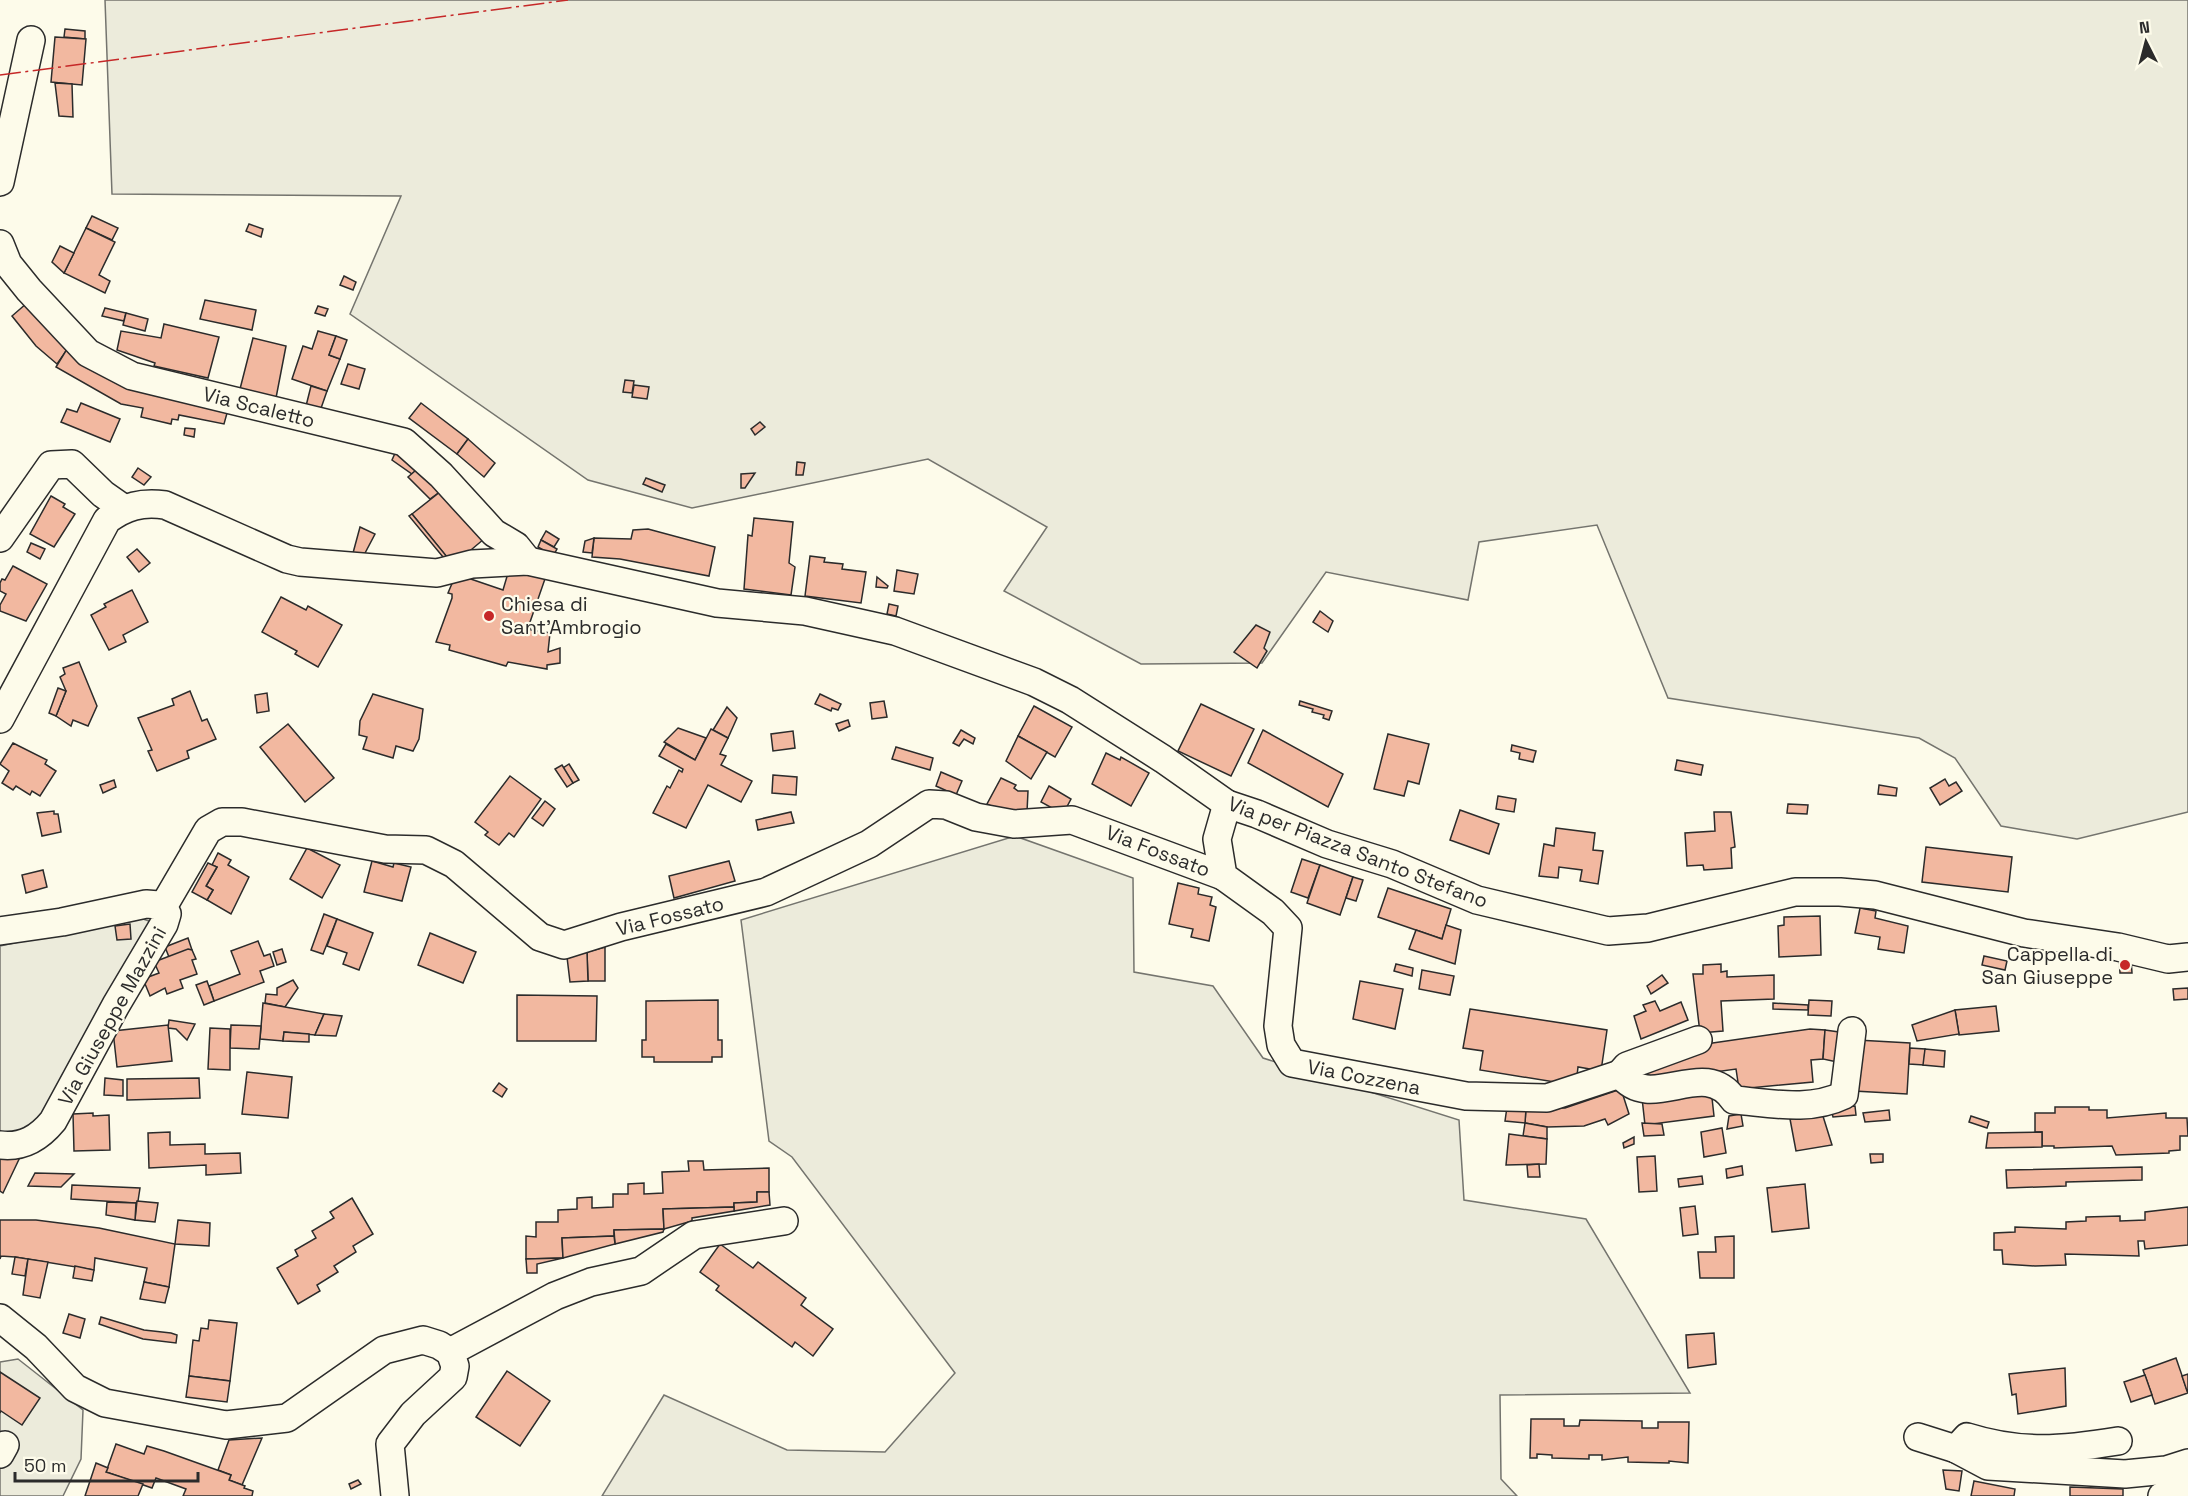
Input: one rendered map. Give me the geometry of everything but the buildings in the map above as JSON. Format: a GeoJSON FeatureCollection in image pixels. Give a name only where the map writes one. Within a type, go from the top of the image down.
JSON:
{"type":"FeatureCollection","features":[{"type":"Feature","properties":{"kind":"street"},"geometry":{"type":"LineString","coordinates":[[0,182],[31,40]]}},
{"type":"Feature","properties":{"kind":"street","name":"Via Scaletto"},"geometry":{"type":"LineString","coordinates":[[0,244],[8,264],[28,290],[88,353],[132,376],[404,442],[441,475],[494,533],[516,546],[528,561]]}},
{"type":"Feature","properties":{"kind":"street"},"geometry":{"type":"LineString","coordinates":[[0,538],[51,465],[72,464],[103,494],[123,508]]}},
{"type":"Feature","properties":{"kind":"street"},"geometry":{"type":"LineString","coordinates":[[0,719],[107,520],[123,508],[148,503],[165,505],[287,559],[300,562],[437,573],[472,564],[528,561]]}},
{"type":"Feature","properties":{"kind":"street","name":"Via per Piazza Santo Stefano"},"geometry":{"type":"LineString","coordinates":[[528,561],[717,603],[805,611],[906,635],[1034,682],[1070,700],[1163,759],[1227,804],[1257,813],[1327,844],[1392,864],[1478,900],[1608,931],[1648,928],[1795,892],[1840,892],[1875,895],[2024,933],[2168,958],[2188,957]]}},
{"type":"Feature","properties":{"kind":"street","name":"Via Fossato"},"geometry":{"type":"LineString","coordinates":[[163,907],[208,830],[222,822],[242,822],[386,849],[426,850],[454,864],[540,937],[564,945],[621,927],[766,892],[869,844],[929,804],[946,805],[976,817],[1014,824],[1072,820],[1223,876]]}},
{"type":"Feature","properties":{"kind":"street"},"geometry":{"type":"LineString","coordinates":[[1223,876],[1217,839],[1227,804]]}},
{"type":"Feature","properties":{"kind":"street","name":"Via Cozzena"},"geometry":{"type":"LineString","coordinates":[[1223,876],[1273,912],[1288,928],[1278,1026],[1281,1045],[1292,1063],[1491,1099],[1547,1098],[1620,1074]]}},
{"type":"Feature","properties":{"kind":"street","name":"Via Giuseppe Mazzini"},"geometry":{"type":"LineString","coordinates":[[0,931],[62,922],[146,904],[163,907],[167,914],[164,924],[116,1005],[53,1121],[39,1136],[27,1143],[10,1147],[0,1145]]}},
{"type":"Feature","properties":{"kind":"street"},"geometry":{"type":"LineString","coordinates":[[1698,1040],[1628,1065],[1620,1074],[1628,1085],[1646,1091],[1701,1081],[1727,1089],[1734,1100],[1799,1106],[1824,1104],[1844,1095],[1852,1031]]}},
{"type":"Feature","properties":{"kind":"street"},"geometry":{"type":"LineString","coordinates":[[450,1352],[555,1296],[591,1282],[641,1271],[694,1235],[784,1221]]}},
{"type":"Feature","properties":{"kind":"street"},"geometry":{"type":"LineString","coordinates":[[0,1318],[36,1347],[75,1388],[105,1403],[226,1425],[287,1418],[384,1350],[423,1340],[439,1345],[450,1352],[455,1366],[453,1377],[413,1414],[390,1444],[395,1496]]}},
{"type":"Feature","properties":{"kind":"street"},"geometry":{"type":"LineString","coordinates":[[1918,1437],[1956,1449],[1988,1466],[2126,1474],[2166,1470],[2188,1462]]}},
{"type":"Feature","properties":{"kind":"street"},"geometry":{"type":"LineString","coordinates":[[1956,1449],[1967,1437],[1995,1446],[2062,1450],[2118,1441]]}},
{"type":"Feature","properties":{"kind":"street"},"geometry":{"type":"LineString","coordinates":[[2162,1496],[2188,1486]]}},
{"type":"Feature","properties":{"kind":"shaded area"},"geometry":{"type":"Polygon","coordinates":[[[105,0],[2188,0],[2188,812],[2077,839],[2001,826],[1955,758],[1919,738],[1668,698],[1597,525],[1479,542],[1468,600],[1326,572],[1262,663],[1141,664],[1004,591],[1047,527],[928,459],[692,508],[588,480],[350,314],[401,196],[112,194],[105,0]]]}},
{"type":"Feature","properties":{"kind":"shaded area"},"geometry":{"type":"Polygon","coordinates":[[[1015,836],[1133,878],[1134,972],[1213,986],[1263,1058],[1459,1120],[1464,1200],[1586,1219],[1690,1393],[1500,1395],[1501,1479],[1517,1496],[602,1496],[664,1395],[787,1450],[885,1452],[955,1373],[792,1157],[769,1141],[741,920],[1015,836]]]}},
{"type":"Feature","properties":{"kind":"shaded area"},"geometry":{"type":"Polygon","coordinates":[[[137,917],[152,922],[54,1098],[34,1127],[0,1137],[0,946],[137,917]]]}},
{"type":"Feature","properties":{"kind":"shaded area"},"geometry":{"type":"Polygon","coordinates":[[[18,1359],[83,1410],[81,1459],[63,1496],[0,1496],[0,1362],[18,1359]]]}},
{"type":"Feature","properties":{"kind":"power"},"geometry":{"type":"LineString","coordinates":[[0,75],[568,0]]}},
{"type":"Feature","properties":{"kind":"place","name":"Chiesa di Sant'Ambrogio"},"geometry":{"type":"Point","coordinates":[489,616]}},
{"type":"Feature","properties":{"kind":"place","name":"Cappella di San Giuseppe"},"geometry":{"type":"Point","coordinates":[2125,965]}}]}
